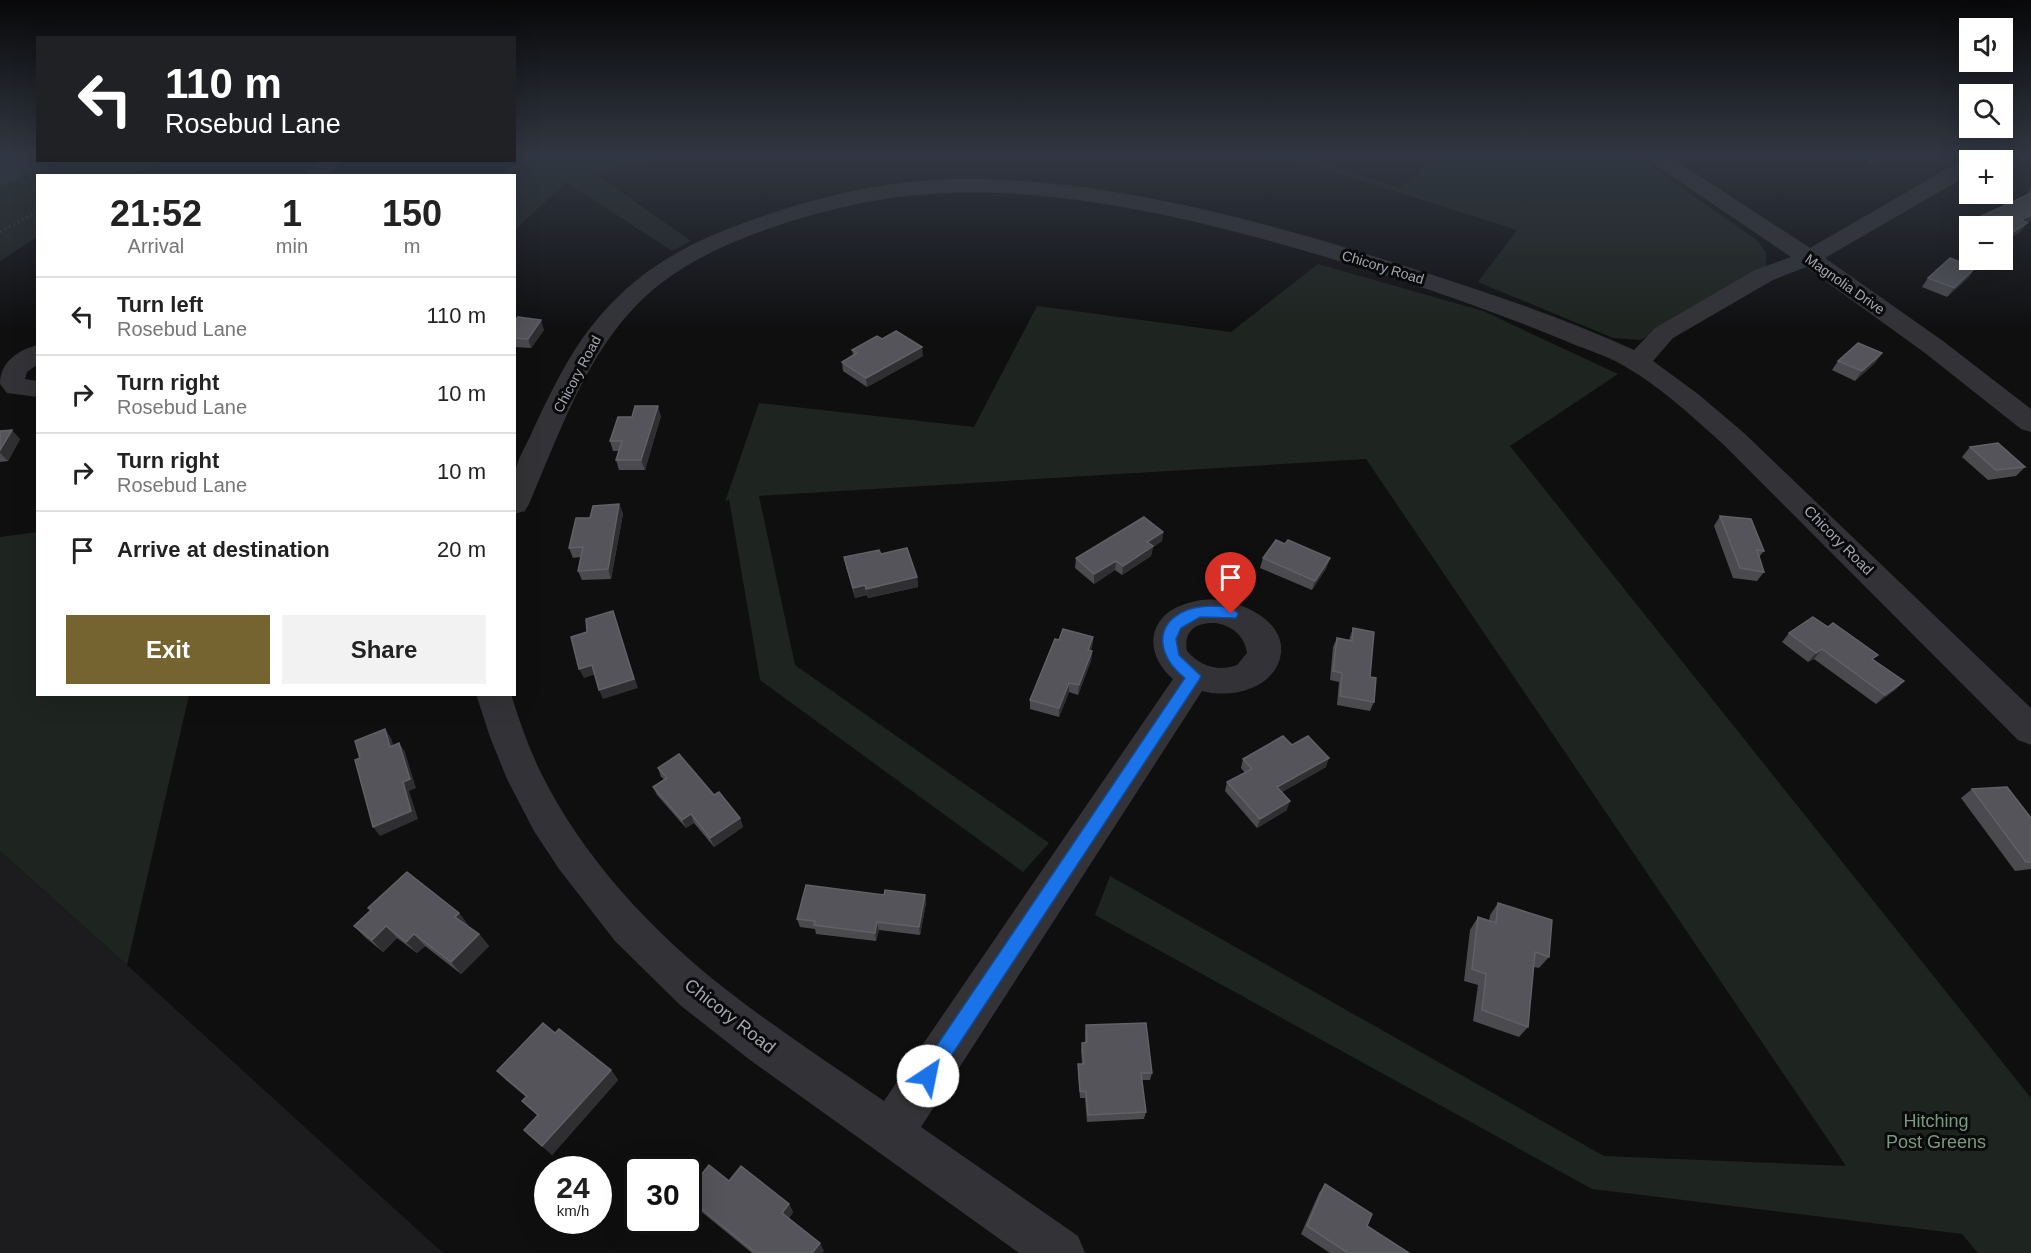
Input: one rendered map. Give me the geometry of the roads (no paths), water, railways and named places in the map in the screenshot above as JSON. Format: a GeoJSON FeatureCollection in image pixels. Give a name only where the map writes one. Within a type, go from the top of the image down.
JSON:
{"type":"FeatureCollection","features":[{"type":"Feature","properties":{"kind":"street","name":"Chicory Road"},"geometry":{"type":"LineString","coordinates":[[516,500],[588,348],[606,322],[651,279],[711,243],[799,212]]}},
{"type":"Feature","properties":{"kind":"street","name":"Chicory Road"},"geometry":{"type":"LineString","coordinates":[[1181,212],[1215,219],[1345,255],[1473,296],[1637,362],[1744,447],[2031,730]]}},
{"type":"Feature","properties":{"kind":"street","name":"Magnolia Drive"},"geometry":{"type":"LineString","coordinates":[[1740,212],[1809,258],[1934,347],[2031,423]]}},
{"type":"Feature","properties":{"kind":"street"},"geometry":{"type":"LineString","coordinates":[[1637,362],[1686,344],[1783,285],[1809,258],[1888,212]]}},
{"type":"Feature","properties":{"kind":"street"},"geometry":{"type":"LineString","coordinates":[[36,354],[13,371],[11,380],[13,384],[23,389],[36,389]]}},
{"type":"Feature","properties":{"kind":"street"},"geometry":{"type":"LineString","coordinates":[[890,1133],[1194,676]]}},
{"type":"Feature","properties":{"kind":"street","name":"Chicory Road"},"geometry":{"type":"LineString","coordinates":[[494,696],[501,726],[546,818],[577,866],[636,935],[695,991],[890,1133],[1061,1253]]}},
{"type":"Feature","properties":{"kind":"park label","name":"Hitching Post Greens"},"geometry":{"type":"Point","coordinates":[1936,1131]}}]}
